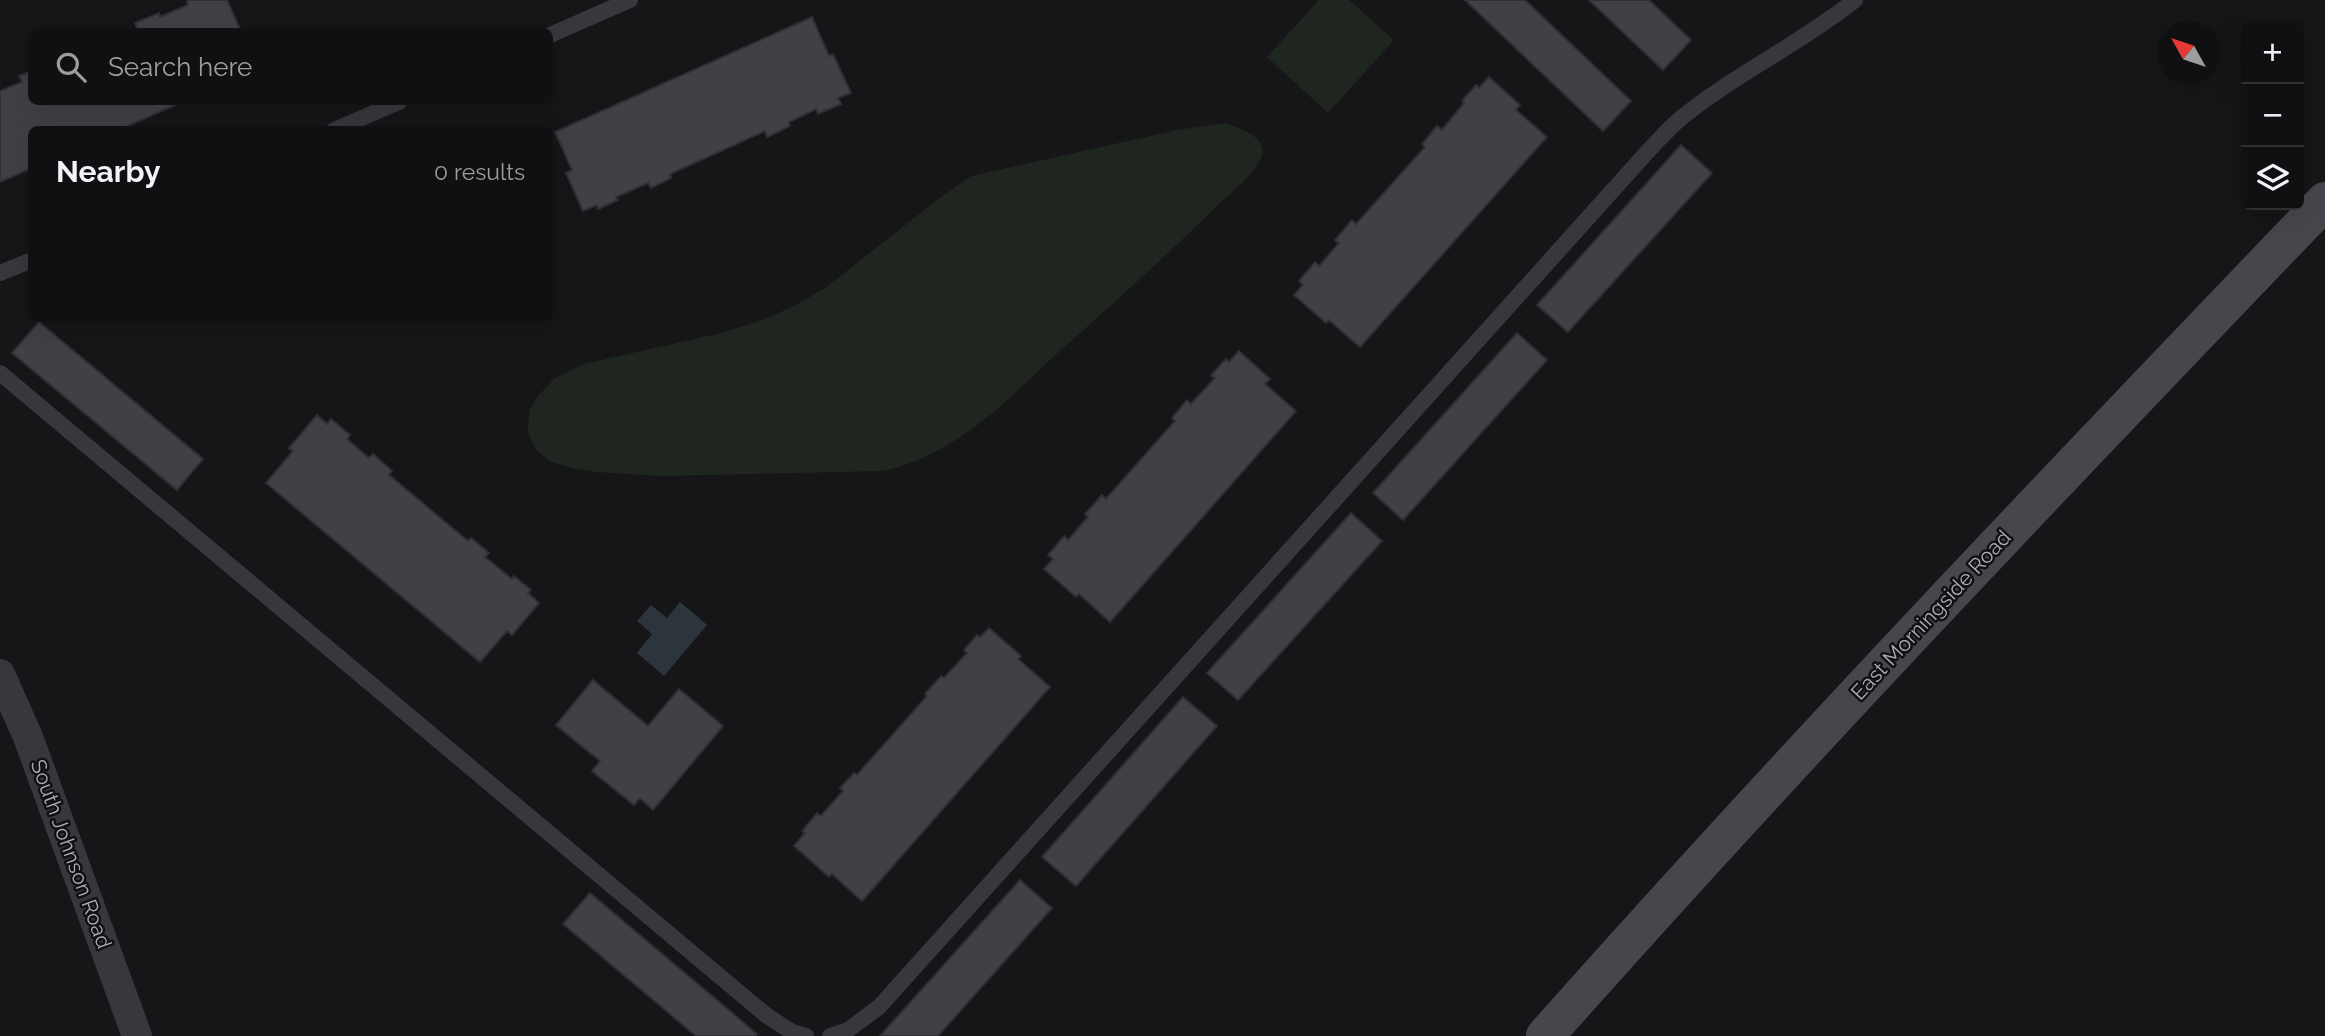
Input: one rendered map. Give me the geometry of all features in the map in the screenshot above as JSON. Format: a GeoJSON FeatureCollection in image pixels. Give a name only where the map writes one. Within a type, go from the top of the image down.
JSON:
{"type":"FeatureCollection","features":[{"type":"Feature","properties":{"kind":"street","name":"East Morningside Road"},"geometry":{"type":"LineString","coordinates":[[1545,1036],[1675,890],[1896,653],[2325,201]]}},
{"type":"Feature","properties":{"kind":"street","name":"South Johnson Road"},"geometry":{"type":"LineString","coordinates":[[0,674],[33,748],[137,1036]]}},
{"type":"Feature","properties":{"kind":"lane"},"geometry":{"type":"LineString","coordinates":[[553,34],[629,0]]}},
{"type":"Feature","properties":{"kind":"lane"},"geometry":{"type":"LineString","coordinates":[[830,1036],[848,1030],[879,1007],[1577,228],[1678,120],[1856,0]]}},
{"type":"Feature","properties":{"kind":"lane"},"geometry":{"type":"LineString","coordinates":[[343,126],[392,105]]}},
{"type":"Feature","properties":{"kind":"lane"},"geometry":{"type":"LineString","coordinates":[[0,273],[28,262]]}},
{"type":"Feature","properties":{"kind":"lane"},"geometry":{"type":"LineString","coordinates":[[0,373],[766,1015],[792,1032],[806,1036]]}},
{"type":"Feature","properties":{"kind":"shaded area"},"geometry":{"type":"Polygon","coordinates":[[[1319,0],[1349,0],[1394,40],[1328,113],[1267,57],[1319,0]]]}},
{"type":"Feature","properties":{"kind":"shaded area"},"geometry":{"type":"Polygon","coordinates":[[[1224,123],[1251,134],[1261,144],[1261,158],[1247,178],[1002,405],[965,434],[926,457],[883,471],[662,476],[571,468],[551,462],[535,449],[528,432],[529,410],[554,379],[584,364],[717,334],[763,320],[796,305],[825,288],[971,176],[1177,130],[1224,123]]]}},
{"type":"Feature","properties":{"kind":"shaded area"},"geometry":{"type":"Polygon","coordinates":[[[680,602],[707,625],[664,676],[637,653],[652,634],[637,621],[651,605],[667,618],[680,602]]]}},
{"type":"Feature","properties":{"kind":"building"},"geometry":{"type":"Polygon","coordinates":[[[187,0],[227,0],[240,28],[137,28],[135,23],[159,13],[160,17],[188,5],[187,0]]]}},
{"type":"Feature","properties":{"kind":"building"},"geometry":{"type":"Polygon","coordinates":[[[1465,0],[1525,0],[1631,101],[1603,131],[1465,0]]]}},
{"type":"Feature","properties":{"kind":"building"},"geometry":{"type":"Polygon","coordinates":[[[1589,0],[1649,0],[1691,40],[1663,70],[1589,0]]]}},
{"type":"Feature","properties":{"kind":"building"},"geometry":{"type":"Polygon","coordinates":[[[812,17],[829,56],[833,54],[851,93],[838,98],[841,104],[818,114],[816,109],[789,122],[790,126],[767,137],[765,131],[670,174],[671,178],[651,188],[648,183],[616,197],[618,200],[598,209],[597,205],[583,211],[566,173],[572,170],[555,132],[812,17]]]}},
{"type":"Feature","properties":{"kind":"building"},"geometry":{"type":"Polygon","coordinates":[[[28,73],[28,105],[175,105],[128,126],[28,126],[28,170],[0,182],[0,91],[22,82],[19,76],[28,73]]]}},
{"type":"Feature","properties":{"kind":"building"},"geometry":{"type":"Polygon","coordinates":[[[1489,77],[1520,105],[1516,110],[1547,137],[1360,347],[1329,320],[1326,323],[1294,295],[1303,285],[1299,281],[1315,262],[1319,266],[1339,243],[1335,240],[1352,220],[1356,224],[1425,147],[1422,144],[1437,126],[1442,130],[1476,85],[1479,88],[1489,77]]]}},
{"type":"Feature","properties":{"kind":"building"},"geometry":{"type":"Polygon","coordinates":[[[1681,145],[1712,173],[1568,332],[1537,305],[1681,145]]]}},
{"type":"Feature","properties":{"kind":"building"},"geometry":{"type":"Polygon","coordinates":[[[39,322],[203,459],[177,490],[12,353],[39,322]]]}},
{"type":"Feature","properties":{"kind":"building"},"geometry":{"type":"Polygon","coordinates":[[[1517,333],[1547,360],[1403,520],[1373,493],[1517,333]]]}},
{"type":"Feature","properties":{"kind":"building"},"geometry":{"type":"Polygon","coordinates":[[[1239,351],[1270,379],[1265,384],[1296,411],[1110,622],[1079,594],[1076,597],[1044,569],[1053,559],[1048,555],[1064,536],[1068,540],[1088,517],[1085,514],[1102,495],[1106,499],[1175,421],[1172,418],[1187,400],[1191,404],[1215,378],[1211,375],[1226,359],[1229,362],[1239,351]]]}},
{"type":"Feature","properties":{"kind":"building"},"geometry":{"type":"Polygon","coordinates":[[[317,415],[327,424],[331,419],[350,435],[347,439],[369,458],[373,454],[392,471],[389,475],[468,541],[471,538],[489,553],[485,557],[512,579],[514,576],[531,590],[528,593],[539,603],[512,635],[507,631],[480,662],[266,483],[293,451],[289,448],[317,415]]]}},
{"type":"Feature","properties":{"kind":"building"},"geometry":{"type":"Polygon","coordinates":[[[1351,513],[1382,541],[1238,700],[1207,673],[1351,513]]]}},
{"type":"Feature","properties":{"kind":"building"},"geometry":{"type":"Polygon","coordinates":[[[989,628],[1021,656],[1018,659],[1050,687],[862,901],[832,874],[829,877],[794,846],[817,813],[821,816],[843,791],[840,788],[854,773],[857,775],[927,696],[925,694],[941,676],[944,678],[967,653],[964,650],[977,635],[980,637],[989,628]]]}},
{"type":"Feature","properties":{"kind":"building"},"geometry":{"type":"Polygon","coordinates":[[[593,680],[648,726],[679,689],[723,726],[653,810],[640,798],[634,805],[592,771],[600,761],[556,725],[593,680]]]}},
{"type":"Feature","properties":{"kind":"building"},"geometry":{"type":"Polygon","coordinates":[[[1183,697],[1217,726],[1076,886],[1042,857],[1183,697]]]}},
{"type":"Feature","properties":{"kind":"building"},"geometry":{"type":"Polygon","coordinates":[[[1020,880],[1052,908],[938,1036],[880,1036],[1020,880]]]}},
{"type":"Feature","properties":{"kind":"building"},"geometry":{"type":"Polygon","coordinates":[[[590,893],[757,1034],[696,1036],[563,924],[590,893]]]}}]}
